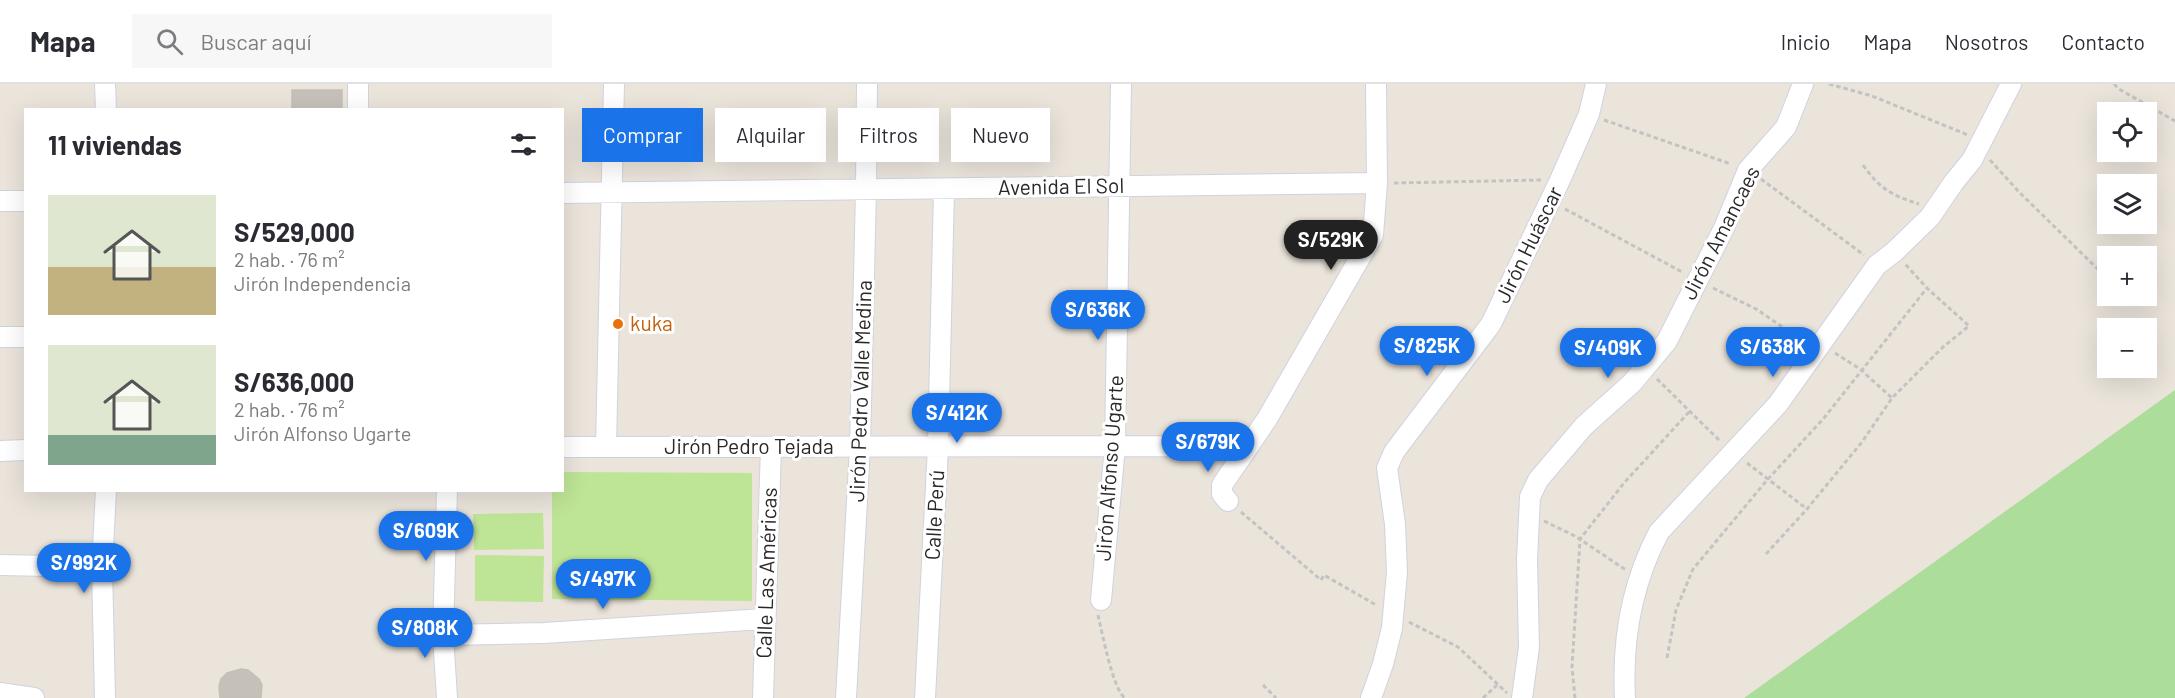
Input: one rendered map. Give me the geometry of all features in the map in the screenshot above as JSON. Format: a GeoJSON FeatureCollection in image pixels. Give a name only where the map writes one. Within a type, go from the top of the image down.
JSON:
{"type":"FeatureCollection","features":[{"type":"Feature","properties":{"kind":"street"},"geometry":{"type":"LineString","coordinates":[[105,84],[106,108]]}},
{"type":"Feature","properties":{"kind":"street"},"geometry":{"type":"LineString","coordinates":[[358,84],[358,108]]}},
{"type":"Feature","properties":{"kind":"street"},"geometry":{"type":"LineString","coordinates":[[606,447],[614,84]]}},
{"type":"Feature","properties":{"kind":"street","name":"Jirón Pedro Valle Medina"},"geometry":{"type":"LineString","coordinates":[[846,698],[860,447],[867,84]]}},
{"type":"Feature","properties":{"kind":"street","name":"Jirón Alfonso Ugarte"},"geometry":{"type":"LineString","coordinates":[[1101,600],[1116,446],[1121,84]]}},
{"type":"Feature","properties":{"kind":"street"},"geometry":{"type":"LineString","coordinates":[[1228,501],[1222,495],[1222,485],[1267,419],[1373,235],[1377,183],[1376,84]]}},
{"type":"Feature","properties":{"kind":"street","name":"Jirón Huáscar"},"geometry":{"type":"LineString","coordinates":[[1371,698],[1392,628],[1397,572],[1395,524],[1387,468],[1394,452],[1491,324],[1589,114],[1596,84]]}},
{"type":"Feature","properties":{"kind":"street","name":"Jirón Amancaes"},"geometry":{"type":"LineString","coordinates":[[1522,698],[1529,647],[1527,560],[1530,497],[1538,480],[1584,426],[1632,383],[1667,341],[1724,228],[1748,170],[1786,127],[1803,84]]}},
{"type":"Feature","properties":{"kind":"street"},"geometry":{"type":"LineString","coordinates":[[1625,698],[1627,628],[1647,554],[1659,532],[1778,404],[1877,264],[1894,252],[1930,217],[1972,160],[2011,84]]}},
{"type":"Feature","properties":{"kind":"street","name":"Avenida El Sol"},"geometry":{"type":"LineString","coordinates":[[564,193],[1377,183]]}},
{"type":"Feature","properties":{"kind":"street","name":"Calle Perú"},"geometry":{"type":"LineString","coordinates":[[924,698],[938,447],[944,189]]}},
{"type":"Feature","properties":{"kind":"street"},"geometry":{"type":"LineString","coordinates":[[0,201],[24,201]]}},
{"type":"Feature","properties":{"kind":"street"},"geometry":{"type":"LineString","coordinates":[[0,337],[24,337]]}},
{"type":"Feature","properties":{"kind":"street","name":"Jirón Pedro Tejada"},"geometry":{"type":"LineString","coordinates":[[564,447],[1248,447]]}},
{"type":"Feature","properties":{"kind":"street","name":"Calle Las Américas"},"geometry":{"type":"LineString","coordinates":[[763,698],[771,447]]}},
{"type":"Feature","properties":{"kind":"street"},"geometry":{"type":"LineString","coordinates":[[0,451],[24,450]]}},
{"type":"Feature","properties":{"kind":"street"},"geometry":{"type":"LineString","coordinates":[[105,698],[102,567],[106,492]]}},
{"type":"Feature","properties":{"kind":"street"},"geometry":{"type":"LineString","coordinates":[[446,689],[443,635],[447,492]]}},
{"type":"Feature","properties":{"kind":"street"},"geometry":{"type":"LineString","coordinates":[[0,565],[102,567]]}},
{"type":"Feature","properties":{"kind":"street"},"geometry":{"type":"LineString","coordinates":[[443,635],[544,633],[764,619]]}},
{"type":"Feature","properties":{"kind":"street"},"geometry":{"type":"LineString","coordinates":[[0,693],[34,698]]}},
{"type":"Feature","properties":{"kind":"path"},"geometry":{"type":"LineString","coordinates":[[1829,84],[1872,96],[1980,144],[2019,192],[2097,268]]}},
{"type":"Feature","properties":{"kind":"path"},"geometry":{"type":"LineString","coordinates":[[2114,84],[2175,121]]}},
{"type":"Feature","properties":{"kind":"path"},"geometry":{"type":"LineString","coordinates":[[1589,114],[1657,140],[1748,170],[1877,264]]}},
{"type":"Feature","properties":{"kind":"path"},"geometry":{"type":"LineString","coordinates":[[1863,165],[1874,181],[1895,196],[1924,205]]}},
{"type":"Feature","properties":{"kind":"path"},"geometry":{"type":"LineString","coordinates":[[1377,183],[1560,180]]}},
{"type":"Feature","properties":{"kind":"path"},"geometry":{"type":"LineString","coordinates":[[1766,554],[1807,509],[1862,442],[1892,398],[1942,347],[1970,326],[1927,288],[1894,252]]}},
{"type":"Feature","properties":{"kind":"path"},"geometry":{"type":"LineString","coordinates":[[1667,658],[1676,610],[1693,569],[1768,479],[1824,418],[1860,369],[1927,288]]}},
{"type":"Feature","properties":{"kind":"path"},"geometry":{"type":"LineString","coordinates":[[1820,342],[1860,369],[1892,398]]}},
{"type":"Feature","properties":{"kind":"path"},"geometry":{"type":"LineString","coordinates":[[1575,698],[1572,667],[1580,539],[1624,483],[1689,412]]}},
{"type":"Feature","properties":{"kind":"path"},"geometry":{"type":"LineString","coordinates":[[1529,513],[1580,539],[1639,579]]}},
{"type":"Feature","properties":{"kind":"path"},"geometry":{"type":"LineString","coordinates":[[1101,600],[1097,612],[1112,669],[1121,695],[1125,698]]}},
{"type":"Feature","properties":{"kind":"path"},"geometry":{"type":"LineString","coordinates":[[1263,685],[1276,698]]}},
{"type":"Feature","properties":{"kind":"path"},"geometry":{"type":"LineString","coordinates":[[1483,698],[1497,685]]}},
{"type":"Feature","properties":{"kind":"green space"},"geometry":{"type":"Polygon","coordinates":[[[2175,390],[2175,698],[1744,698],[2175,390]]]}},
{"type":"Feature","properties":{"kind":"green space"},"geometry":{"type":"Polygon","coordinates":[[[564,472],[752,473],[752,601],[552,599],[552,492],[564,492],[564,472]]]}},
{"type":"Feature","properties":{"kind":"green space"},"geometry":{"type":"Polygon","coordinates":[[[543,513],[544,549],[474,550],[473,514],[543,513]]]}},
{"type":"Feature","properties":{"kind":"green space"},"geometry":{"type":"Polygon","coordinates":[[[475,555],[544,556],[543,602],[475,601],[475,555]]]}},
{"type":"Feature","properties":{"kind":"building"},"geometry":{"type":"Polygon","coordinates":[[[292,90],[342,90],[342,108],[292,108],[292,90]]]}},
{"type":"Feature","properties":{"kind":"building"},"geometry":{"type":"Polygon","coordinates":[[[241,669],[248,670],[259,679],[262,685],[261,698],[220,698],[221,679],[227,673],[241,669]]]}},
{"type":"Feature","properties":{"kind":"place","name":"kuka"},"geometry":{"type":"Point","coordinates":[618,324]}}]}
